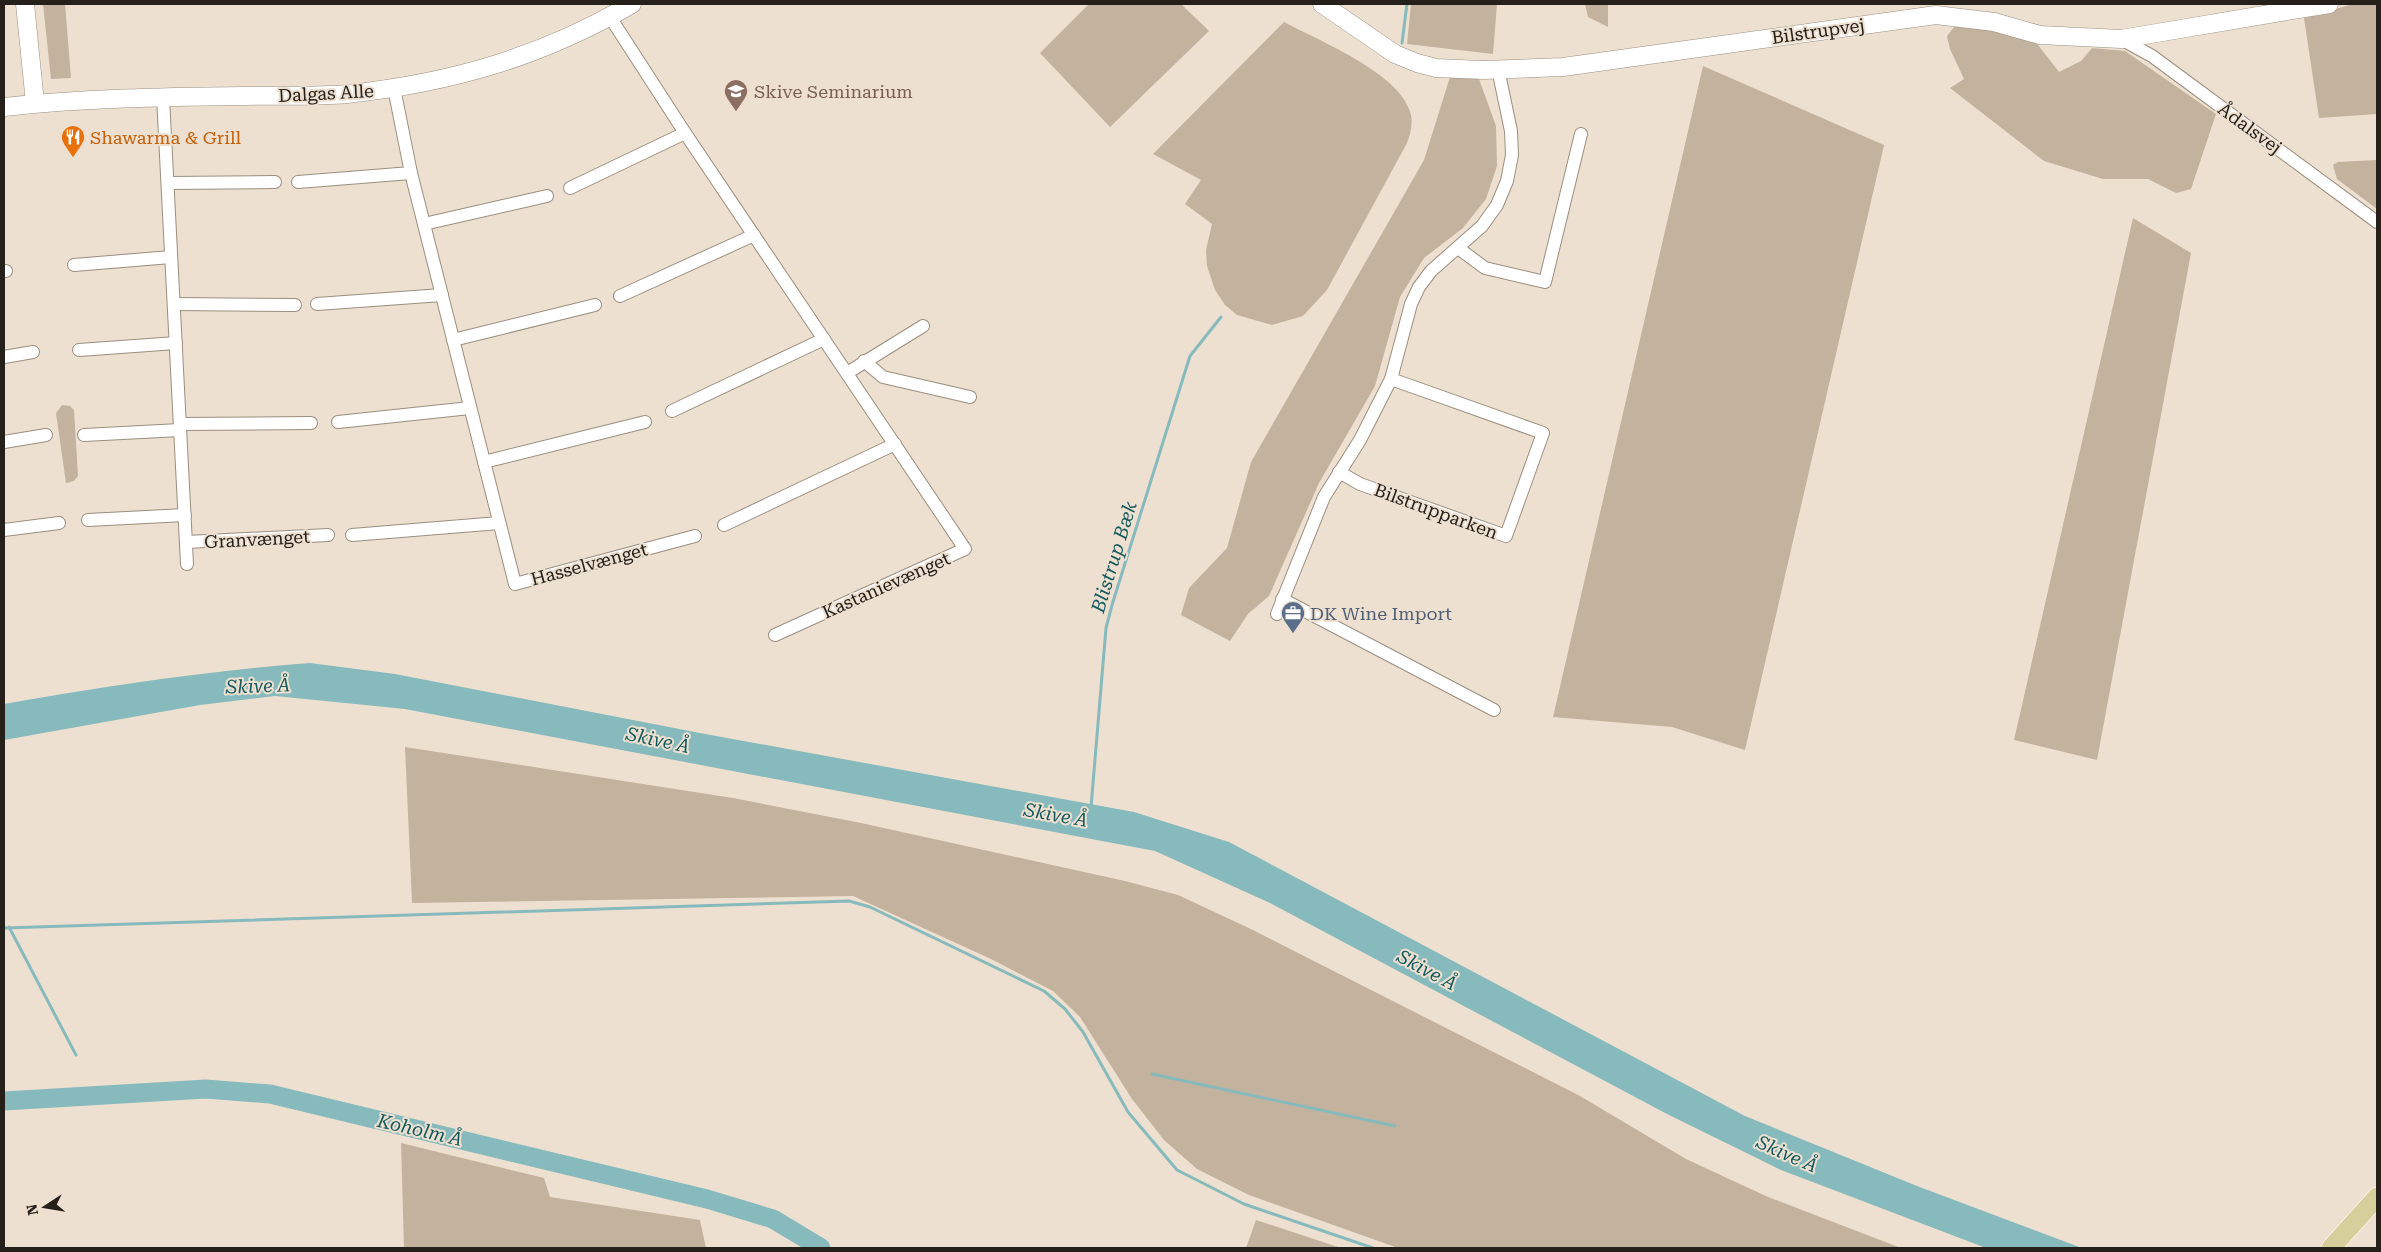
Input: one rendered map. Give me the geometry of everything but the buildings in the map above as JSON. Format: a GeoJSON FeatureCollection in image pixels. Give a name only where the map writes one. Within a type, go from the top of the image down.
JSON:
{"type":"FeatureCollection","features":[{"type":"Feature","properties":{"kind":"main road"},"geometry":{"type":"LineString","coordinates":[[2331,1248],[2377,1197]]}},
{"type":"Feature","properties":{"kind":"street"},"geometry":{"type":"LineString","coordinates":[[25,4],[35,103]]}},
{"type":"Feature","properties":{"kind":"street","name":"Dalgas Alle"},"geometry":{"type":"LineString","coordinates":[[4,107],[35,103],[163,97],[344,94],[444,80],[504,63],[571,37],[632,4]]}},
{"type":"Feature","properties":{"kind":"street","name":"Bilstrupvej"},"geometry":{"type":"LineString","coordinates":[[1322,4],[1395,54],[1417,63],[1436,68],[1498,69],[1563,66],[1936,15],[1994,22],[2040,35],[2121,39],[2328,4]]}},
{"type":"Feature","properties":{"kind":"street","name":"Kastanievænget"},"geometry":{"type":"LineString","coordinates":[[610,17],[685,133],[965,549],[774,635]]}},
{"type":"Feature","properties":{"kind":"street","name":"Ådalsvej"},"geometry":{"type":"LineString","coordinates":[[2121,39],[2152,56],[2377,222]]}},
{"type":"Feature","properties":{"kind":"street"},"geometry":{"type":"LineString","coordinates":[[1277,614],[1311,524],[1324,497],[1360,440],[1391,379],[1411,304],[1419,286],[1431,271],[1482,226],[1497,205],[1507,181],[1512,155],[1511,131],[1498,69]]}},
{"type":"Feature","properties":{"kind":"street","name":"Hasselvænget"},"geometry":{"type":"LineString","coordinates":[[394,88],[411,173],[515,584],[695,536]]}},
{"type":"Feature","properties":{"kind":"street","name":"Granvænget"},"geometry":{"type":"LineString","coordinates":[[163,97],[187,564]]}},
{"type":"Feature","properties":{"kind":"street"},"geometry":{"type":"LineString","coordinates":[[570,188],[685,133]]}},
{"type":"Feature","properties":{"kind":"street"},"geometry":{"type":"LineString","coordinates":[[1458,248],[1485,268],[1545,282],[1581,134]]}},
{"type":"Feature","properties":{"kind":"street"},"geometry":{"type":"LineString","coordinates":[[298,182],[411,173]]}},
{"type":"Feature","properties":{"kind":"street"},"geometry":{"type":"LineString","coordinates":[[168,183],[275,182]]}},
{"type":"Feature","properties":{"kind":"street"},"geometry":{"type":"LineString","coordinates":[[424,224],[547,196]]}},
{"type":"Feature","properties":{"kind":"street"},"geometry":{"type":"LineString","coordinates":[[620,296],[754,235]]}},
{"type":"Feature","properties":{"kind":"street"},"geometry":{"type":"LineString","coordinates":[[74,265],[171,257]]}},
{"type":"Feature","properties":{"kind":"street"},"geometry":{"type":"LineString","coordinates":[[317,304],[442,296]]}},
{"type":"Feature","properties":{"kind":"street"},"geometry":{"type":"LineString","coordinates":[[174,304],[295,305]]}},
{"type":"Feature","properties":{"kind":"street"},"geometry":{"type":"LineString","coordinates":[[453,340],[595,305]]}},
{"type":"Feature","properties":{"kind":"street"},"geometry":{"type":"LineString","coordinates":[[847,374],[864,361],[923,326]]}},
{"type":"Feature","properties":{"kind":"street"},"geometry":{"type":"LineString","coordinates":[[672,411],[824,339]]}},
{"type":"Feature","properties":{"kind":"street"},"geometry":{"type":"LineString","coordinates":[[79,350],[176,344]]}},
{"type":"Feature","properties":{"kind":"street"},"geometry":{"type":"LineString","coordinates":[[4,356],[33,352]]}},
{"type":"Feature","properties":{"kind":"street"},"geometry":{"type":"LineString","coordinates":[[864,361],[883,377],[970,397]]}},
{"type":"Feature","properties":{"kind":"street","name":"Bilstrupparken"},"geometry":{"type":"LineString","coordinates":[[1339,472],[1360,484],[1506,536],[1543,434],[1391,379]]}},
{"type":"Feature","properties":{"kind":"street"},"geometry":{"type":"LineString","coordinates":[[338,422],[470,408]]}},
{"type":"Feature","properties":{"kind":"street"},"geometry":{"type":"LineString","coordinates":[[484,462],[645,422]]}},
{"type":"Feature","properties":{"kind":"street"},"geometry":{"type":"LineString","coordinates":[[84,435],[180,427],[311,423]]}},
{"type":"Feature","properties":{"kind":"street"},"geometry":{"type":"LineString","coordinates":[[4,442],[46,435]]}},
{"type":"Feature","properties":{"kind":"street"},"geometry":{"type":"LineString","coordinates":[[724,525],[895,444]]}},
{"type":"Feature","properties":{"kind":"street","name":"Granvænget"},"geometry":{"type":"LineString","coordinates":[[88,520],[185,515]]}},
{"type":"Feature","properties":{"kind":"street"},"geometry":{"type":"LineString","coordinates":[[4,530],[59,523]]}},
{"type":"Feature","properties":{"kind":"street"},"geometry":{"type":"LineString","coordinates":[[352,535],[499,523]]}},
{"type":"Feature","properties":{"kind":"street","name":"Granvænget"},"geometry":{"type":"LineString","coordinates":[[186,542],[328,535]]}},
{"type":"Feature","properties":{"kind":"street"},"geometry":{"type":"LineString","coordinates":[[1282,598],[1494,710]]}},
{"type":"Feature","properties":{"kind":"shaded area"},"geometry":{"type":"Polygon","coordinates":[[[43,4],[65,4],[71,78],[51,79],[43,4]]]}},
{"type":"Feature","properties":{"kind":"shaded area"},"geometry":{"type":"Polygon","coordinates":[[[1089,4],[1181,4],[1209,31],[1110,127],[1040,53],[1089,4]]]}},
{"type":"Feature","properties":{"kind":"shaded area"},"geometry":{"type":"Polygon","coordinates":[[[1411,4],[1497,4],[1493,54],[1407,44],[1411,4]]]}},
{"type":"Feature","properties":{"kind":"shaded area"},"geometry":{"type":"Polygon","coordinates":[[[1585,4],[1608,4],[1608,27],[1588,17],[1585,4]]]}},
{"type":"Feature","properties":{"kind":"shaded area"},"geometry":{"type":"Polygon","coordinates":[[[2353,4],[2377,4],[2377,114],[2319,118],[2304,18],[2353,4]]]}},
{"type":"Feature","properties":{"kind":"shaded area"},"geometry":{"type":"Polygon","coordinates":[[[1959,21],[2035,41],[2059,72],[2081,61],[2092,48],[2125,51],[2216,114],[2191,189],[2176,193],[2148,179],[2103,179],[2044,161],[1950,88],[1964,79],[1950,49],[1947,36],[1959,21]]]}},
{"type":"Feature","properties":{"kind":"shaded area"},"geometry":{"type":"Polygon","coordinates":[[[1284,22],[1354,58],[1389,82],[1401,95],[1411,113],[1412,122],[1407,143],[1327,290],[1303,316],[1272,325],[1237,315],[1225,305],[1215,290],[1207,266],[1206,250],[1212,224],[1185,204],[1201,180],[1153,154],[1284,22]]]}},
{"type":"Feature","properties":{"kind":"shaded area"},"geometry":{"type":"Polygon","coordinates":[[[1703,66],[1884,145],[1745,750],[1672,727],[1553,717],[1703,66]]]}},
{"type":"Feature","properties":{"kind":"shaded area"},"geometry":{"type":"Polygon","coordinates":[[[1450,77],[1479,79],[1496,126],[1497,166],[1486,199],[1463,228],[1424,258],[1400,297],[1375,386],[1319,483],[1269,596],[1248,614],[1230,641],[1181,615],[1189,588],[1227,548],[1251,462],[1424,160],[1450,77]]]}},
{"type":"Feature","properties":{"kind":"shaded area"},"geometry":{"type":"Polygon","coordinates":[[[2377,160],[2377,209],[2337,179],[2333,165],[2338,162],[2377,160]]]}},
{"type":"Feature","properties":{"kind":"shaded area"},"geometry":{"type":"Polygon","coordinates":[[[2133,218],[2191,253],[2097,760],[2014,740],[2133,218]]]}},
{"type":"Feature","properties":{"kind":"shaded area"},"geometry":{"type":"Polygon","coordinates":[[[62,405],[70,406],[74,410],[78,476],[74,481],[66,483],[56,413],[62,405]]]}},
{"type":"Feature","properties":{"kind":"shaded area"},"geometry":{"type":"Polygon","coordinates":[[[405,747],[733,798],[861,823],[1125,881],[1178,895],[1253,930],[1580,1096],[1686,1159],[1768,1197],[1901,1248],[1398,1248],[1249,1195],[1197,1169],[1164,1140],[1132,1099],[1080,1017],[1053,991],[991,959],[853,896],[412,903],[405,747]]]}},
{"type":"Feature","properties":{"kind":"shaded area"},"geometry":{"type":"Polygon","coordinates":[[[401,1143],[544,1178],[550,1197],[700,1220],[706,1248],[404,1248],[401,1143]]]}},
{"type":"Feature","properties":{"kind":"shaded area"},"geometry":{"type":"Polygon","coordinates":[[[1256,1220],[1341,1248],[1246,1248],[1256,1220]]]}},
{"type":"Feature","properties":{"kind":"water","name":"Skive Å"},"geometry":{"type":"Polygon","coordinates":[[[310,663],[395,674],[700,733],[1134,812],[1229,842],[1745,1116],[1917,1186],[2082,1248],[1986,1248],[1781,1170],[1667,1114],[1270,903],[1155,851],[405,709],[275,696],[200,705],[4,740],[4,704],[157,680],[233,670],[310,663]]]}},
{"type":"Feature","properties":{"kind":"waterway","name":"Blistrup Bæk"},"geometry":{"type":"LineString","coordinates":[[1402,43],[1407,4]]}},
{"type":"Feature","properties":{"kind":"waterway","name":"Blistrup Bæk"},"geometry":{"type":"LineString","coordinates":[[1091,807],[1106,628],[1112,605],[1190,356],[1221,317]]}},
{"type":"Feature","properties":{"kind":"waterway"},"geometry":{"type":"LineString","coordinates":[[4,928],[849,901],[870,907],[1044,991],[1065,1009],[1083,1032],[1128,1112],[1177,1170],[1244,1204],[1373,1248]]}},
{"type":"Feature","properties":{"kind":"waterway"},"geometry":{"type":"LineString","coordinates":[[9,927],[76,1055]]}},
{"type":"Feature","properties":{"kind":"waterway"},"geometry":{"type":"LineString","coordinates":[[1152,1074],[1395,1126]]}},
{"type":"Feature","properties":{"kind":"waterway","name":"Koholm Å"},"geometry":{"type":"LineString","coordinates":[[4,1101],[206,1089],[270,1094],[707,1199],[773,1219],[821,1248]]}},
{"type":"Feature","properties":{"kind":"place","name":"Skive Seminarium"},"geometry":{"type":"Point","coordinates":[736,112]}},
{"type":"Feature","properties":{"kind":"place","name":"Shawarma & Grill"},"geometry":{"type":"Point","coordinates":[73,158]}},
{"type":"Feature","properties":{"kind":"place","name":"DK Wine Import"},"geometry":{"type":"Point","coordinates":[1293,634]}}]}
